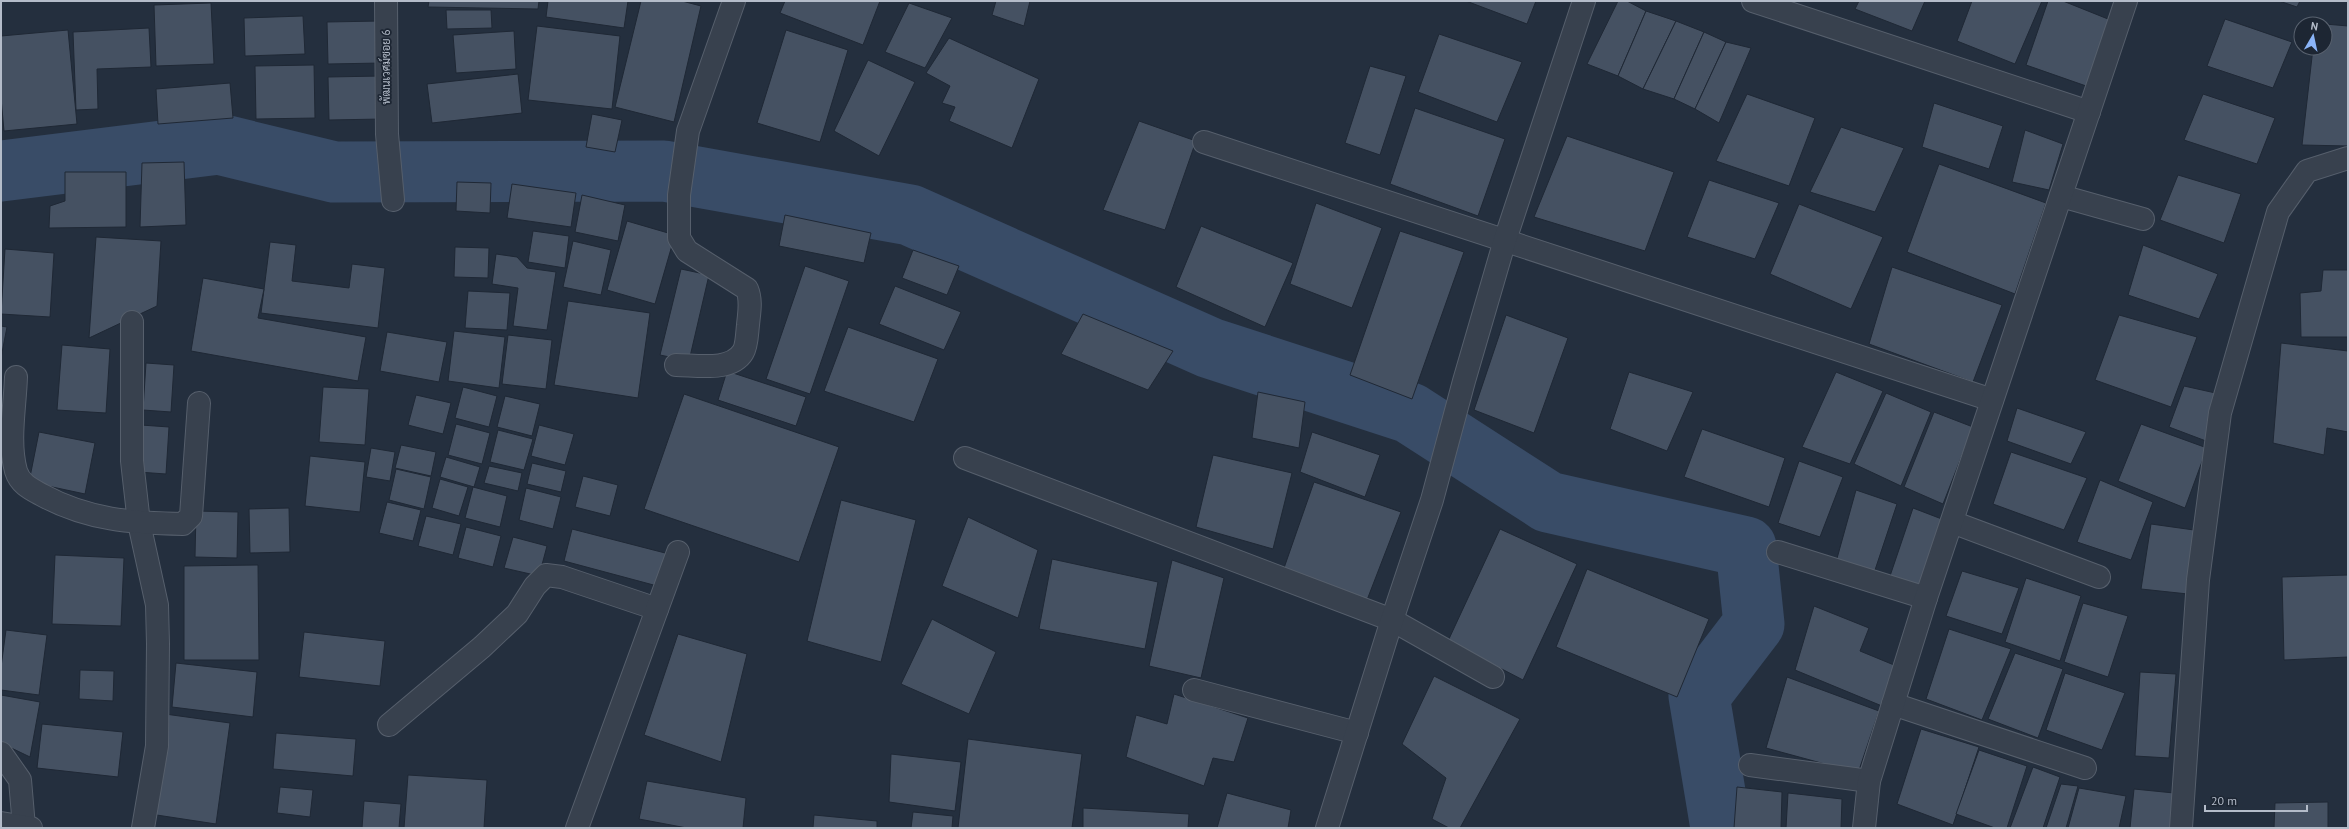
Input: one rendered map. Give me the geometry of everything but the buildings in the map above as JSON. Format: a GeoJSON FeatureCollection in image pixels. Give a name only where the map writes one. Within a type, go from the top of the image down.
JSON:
{"type":"FeatureCollection","features":[{"type":"Feature","properties":{"kind":"street","name":"พัฒนเวศม์ซอย 6"},"geometry":{"type":"LineString","coordinates":[[386,1],[387,134],[393,191]]}},
{"type":"Feature","properties":{"kind":"street"},"geometry":{"type":"LineString","coordinates":[[676,365],[722,364],[734,361],[744,352],[751,298],[742,285],[687,251],[679,238],[679,195],[688,131],[734,1]]}},
{"type":"Feature","properties":{"kind":"street"},"geometry":{"type":"LineString","coordinates":[[1327,828],[1392,620],[1432,500],[1464,381],[1505,240],[1584,1]]}},
{"type":"Feature","properties":{"kind":"street"},"geometry":{"type":"LineString","coordinates":[[1752,1],[1777,5],[2089,112]]}},
{"type":"Feature","properties":{"kind":"street"},"geometry":{"type":"LineString","coordinates":[[1864,828],[1869,781],[1926,598],[2126,1]]}},
{"type":"Feature","properties":{"kind":"street"},"geometry":{"type":"LineString","coordinates":[[1204,142],[1992,400]]}},
{"type":"Feature","properties":{"kind":"street"},"geometry":{"type":"LineString","coordinates":[[2181,828],[2198,580],[2220,413],[2278,212],[2307,171],[2348,158]]}},
{"type":"Feature","properties":{"kind":"street"},"geometry":{"type":"LineString","coordinates":[[2061,196],[2143,219]]}},
{"type":"Feature","properties":{"kind":"street"},"geometry":{"type":"LineString","coordinates":[[132,322],[132,461],[139,523],[157,605],[158,644],[157,746],[143,828]]}},
{"type":"Feature","properties":{"kind":"street"},"geometry":{"type":"LineString","coordinates":[[16,377],[13,450],[16,472],[24,486],[65,508],[112,520],[139,523],[183,524],[191,516],[199,403]]}},
{"type":"Feature","properties":{"kind":"street"},"geometry":{"type":"LineString","coordinates":[[965,458],[1392,620],[1493,677]]}},
{"type":"Feature","properties":{"kind":"street"},"geometry":{"type":"LineString","coordinates":[[1952,522],[2099,577]]}},
{"type":"Feature","properties":{"kind":"street"},"geometry":{"type":"LineString","coordinates":[[576,828],[678,552]]}},
{"type":"Feature","properties":{"kind":"street"},"geometry":{"type":"LineString","coordinates":[[1778,552],[1926,598]]}},
{"type":"Feature","properties":{"kind":"street"},"geometry":{"type":"LineString","coordinates":[[389,725],[497,633],[517,614],[535,586],[546,575],[562,577],[657,609]]}},
{"type":"Feature","properties":{"kind":"street"},"geometry":{"type":"LineString","coordinates":[[1194,690],[1357,733]]}},
{"type":"Feature","properties":{"kind":"street"},"geometry":{"type":"LineString","coordinates":[[1893,704],[2085,768]]}},
{"type":"Feature","properties":{"kind":"street"},"geometry":{"type":"LineString","coordinates":[[1,753],[20,780],[27,827],[1,823]]}},
{"type":"Feature","properties":{"kind":"street"},"geometry":{"type":"LineString","coordinates":[[1750,765],[1869,781]]}},
{"type":"Feature","properties":{"kind":"waterway"},"geometry":{"type":"LineString","coordinates":[[1,171],[219,144],[334,172],[664,171],[910,215],[1210,348],[1410,413],[1548,502],[1746,547],[1754,624],[1699,696],[1721,828]]}}]}
